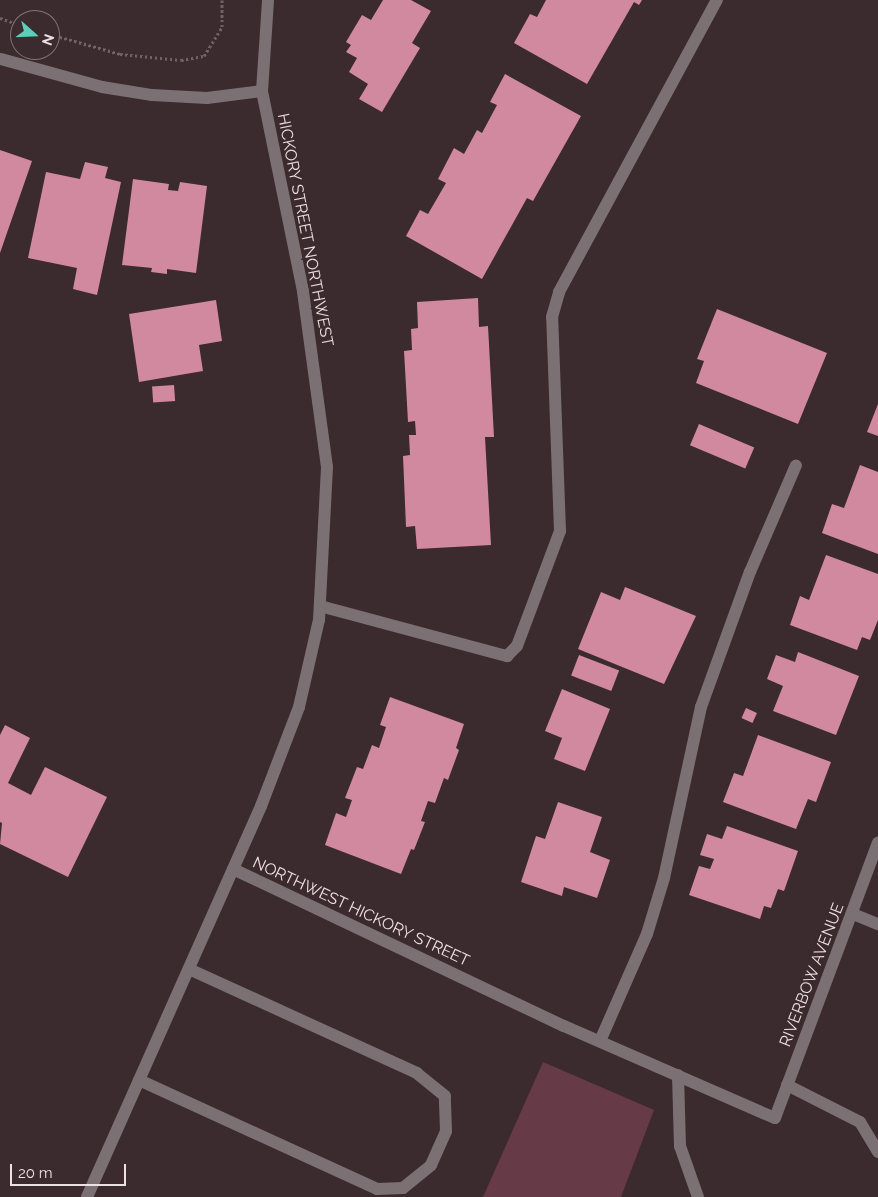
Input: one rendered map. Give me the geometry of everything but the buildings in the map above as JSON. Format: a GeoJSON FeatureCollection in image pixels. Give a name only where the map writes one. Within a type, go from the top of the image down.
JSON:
{"type":"FeatureCollection","features":[{"type":"Feature","properties":{"kind":"street","name":"HICKORY STREET NORTHWEST"},"geometry":{"type":"LineString","coordinates":[[233,869],[261,806],[299,707],[319,620],[327,467],[303,291],[262,91],[268,0]]}},
{"type":"Feature","properties":{"kind":"street"},"geometry":{"type":"LineString","coordinates":[[320,606],[507,656],[517,646],[560,531],[552,317],[559,292],[718,0]]}},
{"type":"Feature","properties":{"kind":"street"},"geometry":{"type":"LineString","coordinates":[[1,59],[102,87],[152,95],[207,98],[262,91]]}},
{"type":"Feature","properties":{"kind":"street"},"geometry":{"type":"LineString","coordinates":[[600,1041],[647,934],[664,878],[701,707],[750,572],[796,466]]}},
{"type":"Feature","properties":{"kind":"street","name":"RIVERBOW AVENUE"},"geometry":{"type":"LineString","coordinates":[[775,1118],[878,843]]}},
{"type":"Feature","properties":{"kind":"street","name":"NORTHWEST HICKORY STREET"},"geometry":{"type":"LineString","coordinates":[[87,1197],[233,869],[600,1041],[775,1118]]}},
{"type":"Feature","properties":{"kind":"street"},"geometry":{"type":"LineString","coordinates":[[852,914],[878,924]]}},
{"type":"Feature","properties":{"kind":"street"},"geometry":{"type":"LineString","coordinates":[[139,1080],[377,1189],[403,1188],[431,1165],[446,1131],[445,1096],[417,1072],[189,968]]}},
{"type":"Feature","properties":{"kind":"street"},"geometry":{"type":"LineString","coordinates":[[678,1076],[680,1146],[698,1197]]}},
{"type":"Feature","properties":{"kind":"street"},"geometry":{"type":"LineString","coordinates":[[787,1085],[860,1122],[878,1152]]}},
{"type":"Feature","properties":{"kind":"path"},"geometry":{"type":"LineString","coordinates":[[60,37],[120,54],[182,60],[204,56],[222,27],[222,0]]}},
{"type":"Feature","properties":{"kind":"shaded area"},"geometry":{"type":"Polygon","coordinates":[[[543,1062],[654,1110],[621,1197],[483,1197],[543,1062]]]}}]}
